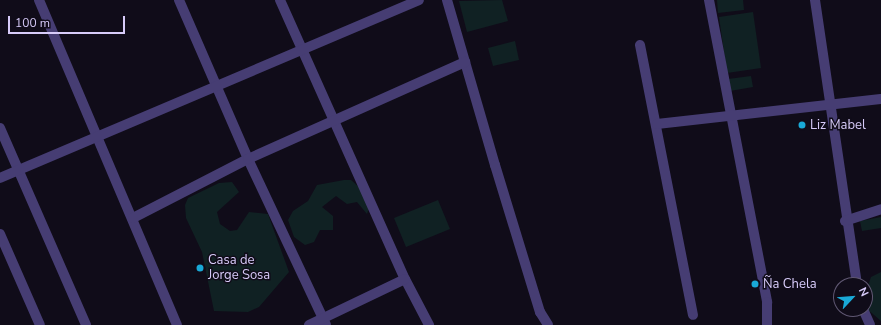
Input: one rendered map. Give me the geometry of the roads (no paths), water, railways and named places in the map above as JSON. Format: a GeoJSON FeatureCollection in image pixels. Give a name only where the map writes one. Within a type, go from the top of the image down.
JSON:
{"type":"FeatureCollection","features":[{"type":"Feature","properties":{"kind":"street"},"geometry":{"type":"LineString","coordinates":[[39,0],[97,138],[133,218],[177,325]]}},
{"type":"Feature","properties":{"kind":"street"},"geometry":{"type":"LineString","coordinates":[[179,0],[248,159],[325,322]]}},
{"type":"Feature","properties":{"kind":"street"},"geometry":{"type":"LineString","coordinates":[[280,0],[405,279],[429,325]]}},
{"type":"Feature","properties":{"kind":"street"},"geometry":{"type":"LineString","coordinates":[[0,178],[216,87],[302,48],[419,0]]}},
{"type":"Feature","properties":{"kind":"street"},"geometry":{"type":"LineString","coordinates":[[448,0],[465,62],[540,312],[548,325]]}},
{"type":"Feature","properties":{"kind":"street"},"geometry":{"type":"LineString","coordinates":[[709,0],[728,114],[767,302],[768,325]]}},
{"type":"Feature","properties":{"kind":"street"},"geometry":{"type":"LineString","coordinates":[[815,0],[845,221],[856,277]]}},
{"type":"Feature","properties":{"kind":"street"},"geometry":{"type":"LineString","coordinates":[[640,45],[657,124],[693,315]]}},
{"type":"Feature","properties":{"kind":"street"},"geometry":{"type":"LineString","coordinates":[[133,218],[248,159],[465,62]]}},
{"type":"Feature","properties":{"kind":"street"},"geometry":{"type":"LineString","coordinates":[[657,124],[728,114],[881,99]]}},
{"type":"Feature","properties":{"kind":"street"},"geometry":{"type":"LineString","coordinates":[[0,128],[86,325]]}},
{"type":"Feature","properties":{"kind":"street"},"geometry":{"type":"LineString","coordinates":[[845,221],[881,209]]}},
{"type":"Feature","properties":{"kind":"street"},"geometry":{"type":"LineString","coordinates":[[0,234],[40,325]]}},
{"type":"Feature","properties":{"kind":"street"},"geometry":{"type":"LineString","coordinates":[[309,325],[325,322],[405,279]]}},
{"type":"Feature","properties":{"kind":"place","name":"Liz Mabel"},"geometry":{"type":"Point","coordinates":[802,125]}},
{"type":"Feature","properties":{"kind":"place","name":"Casa de Jorge Sosa"},"geometry":{"type":"Point","coordinates":[200,268]}},
{"type":"Feature","properties":{"kind":"place","name":"Ña Chela"},"geometry":{"type":"Point","coordinates":[755,284]}}]}
